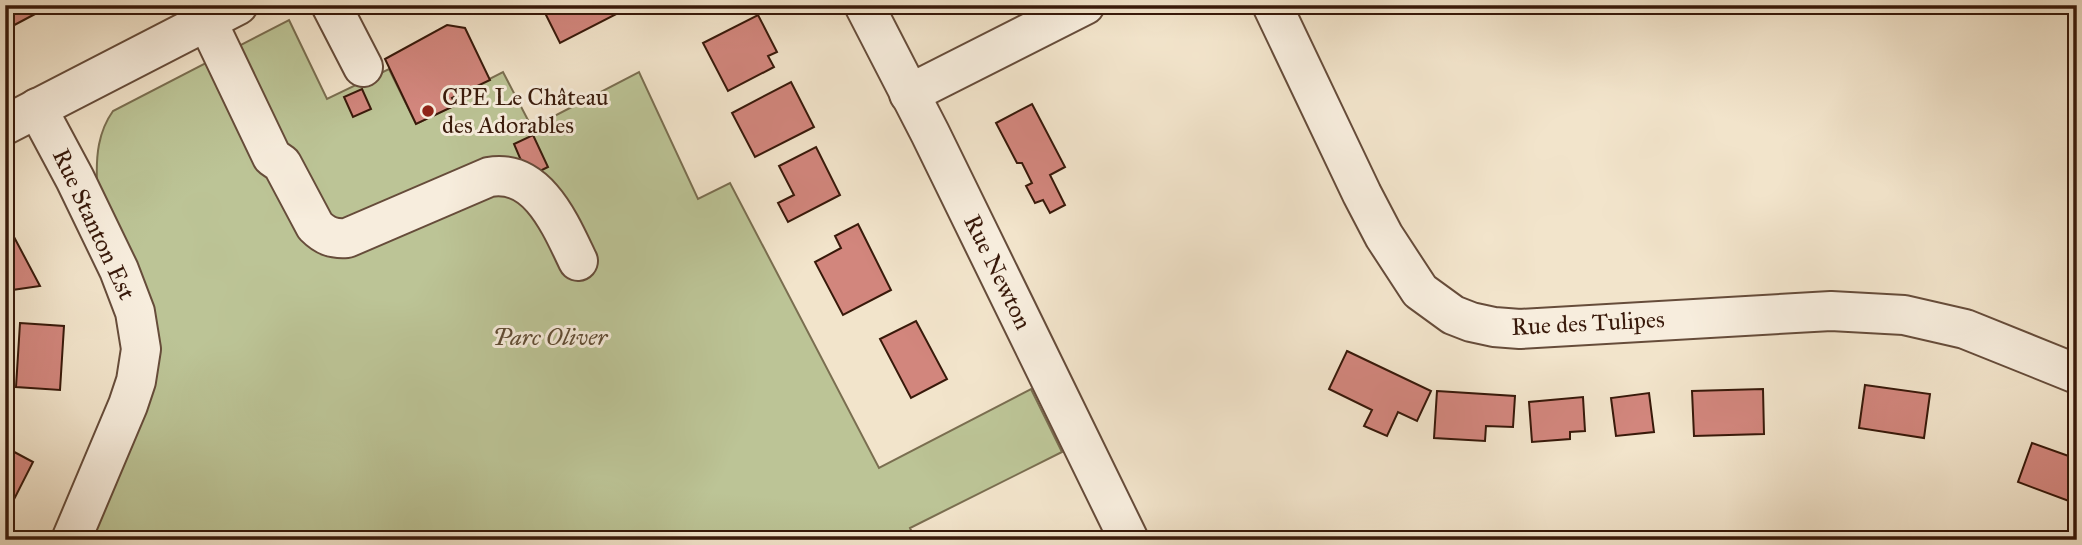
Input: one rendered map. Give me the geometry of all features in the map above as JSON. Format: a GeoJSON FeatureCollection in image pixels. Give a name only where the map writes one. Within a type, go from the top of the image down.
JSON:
{"type":"FeatureCollection","features":[{"type":"Feature","properties":{"kind":"street"},"geometry":{"type":"LineString","coordinates":[[331,5],[363,67]]}},
{"type":"Feature","properties":{"kind":"street","name":"Rue Newton"},"geometry":{"type":"LineString","coordinates":[[864,5],[1129,540]]}},
{"type":"Feature","properties":{"kind":"street"},"geometry":{"type":"LineString","coordinates":[[909,94],[1085,5]]}},
{"type":"Feature","properties":{"kind":"street","name":"Rue des Tulipes"},"geometry":{"type":"LineString","coordinates":[[1272,5],[1384,236],[1420,290],[1453,315],[1494,327],[1520,329],[1831,311],[1904,315],[1965,329],[2077,373]]}},
{"type":"Feature","properties":{"kind":"street"},"geometry":{"type":"LineString","coordinates":[[21,116],[225,10],[272,157],[282,164],[315,226],[323,234],[335,239],[346,239],[501,174],[523,183],[542,198],[556,217],[578,261]]}},
{"type":"Feature","properties":{"kind":"street","name":"Rue Stanton Est"},"geometry":{"type":"LineString","coordinates":[[21,116],[75,179],[119,270],[135,312],[141,349],[136,381],[128,405],[71,540]]}},
{"type":"Feature","properties":{"kind":"green space","name":"Parc Oliver"},"geometry":{"type":"Polygon","coordinates":[[[289,20],[327,99],[389,69],[416,124],[455,105],[452,98],[503,72],[529,122],[543,122],[639,72],[698,199],[730,183],[879,468],[1031,389],[1062,452],[910,528],[915,540],[91,540],[148,402],[97,181],[98,153],[104,127],[113,111],[289,20]]]}},
{"type":"Feature","properties":{"kind":"building"},"geometry":{"type":"Polygon","coordinates":[[[5,5],[52,5],[5,30],[5,5]]]}},
{"type":"Feature","properties":{"kind":"building"},"geometry":{"type":"Polygon","coordinates":[[[541,5],[631,5],[632,6],[560,43],[541,5]]]}},
{"type":"Feature","properties":{"kind":"building"},"geometry":{"type":"Polygon","coordinates":[[[758,15],[777,52],[768,56],[774,67],[728,91],[703,43],[758,15]]]}},
{"type":"Feature","properties":{"kind":"building"},"geometry":{"type":"Polygon","coordinates":[[[447,25],[465,28],[490,80],[452,98],[456,105],[416,124],[385,59],[447,25]]]}},
{"type":"Feature","properties":{"kind":"building"},"geometry":{"type":"Polygon","coordinates":[[[791,82],[814,127],[755,157],[732,113],[791,82]]]}},
{"type":"Feature","properties":{"kind":"building"},"geometry":{"type":"Polygon","coordinates":[[[362,89],[371,109],[353,117],[344,97],[362,89]]]}},
{"type":"Feature","properties":{"kind":"building"},"geometry":{"type":"Polygon","coordinates":[[[1032,104],[1065,167],[1050,175],[1065,205],[1050,213],[1043,200],[1035,203],[1026,186],[1032,183],[1022,163],[1017,163],[996,123],[1032,104]]]}},
{"type":"Feature","properties":{"kind":"building"},"geometry":{"type":"Polygon","coordinates":[[[533,135],[548,167],[528,177],[514,144],[533,135]]]}},
{"type":"Feature","properties":{"kind":"building"},"geometry":{"type":"Polygon","coordinates":[[[816,147],[840,195],[788,222],[778,203],[794,195],[779,166],[816,147]]]}},
{"type":"Feature","properties":{"kind":"building"},"geometry":{"type":"Polygon","coordinates":[[[5,220],[40,286],[5,291],[5,220]]]}},
{"type":"Feature","properties":{"kind":"building"},"geometry":{"type":"Polygon","coordinates":[[[858,224],[891,290],[843,315],[815,262],[841,248],[835,236],[858,224]]]}},
{"type":"Feature","properties":{"kind":"building"},"geometry":{"type":"Polygon","coordinates":[[[916,321],[947,379],[911,398],[880,339],[916,321]]]}},
{"type":"Feature","properties":{"kind":"building"},"geometry":{"type":"Polygon","coordinates":[[[20,323],[64,326],[60,390],[16,387],[20,323]]]}},
{"type":"Feature","properties":{"kind":"building"},"geometry":{"type":"Polygon","coordinates":[[[1347,351],[1431,391],[1417,421],[1398,412],[1387,436],[1364,426],[1372,410],[1329,389],[1347,351]]]}},
{"type":"Feature","properties":{"kind":"building"},"geometry":{"type":"Polygon","coordinates":[[[1865,385],[1930,394],[1924,438],[1859,428],[1865,385]]]}},
{"type":"Feature","properties":{"kind":"building"},"geometry":{"type":"Polygon","coordinates":[[[1763,389],[1764,434],[1694,436],[1692,391],[1763,389]]]}},
{"type":"Feature","properties":{"kind":"building"},"geometry":{"type":"Polygon","coordinates":[[[1437,391],[1515,396],[1513,427],[1486,426],[1485,441],[1434,438],[1437,391]]]}},
{"type":"Feature","properties":{"kind":"building"},"geometry":{"type":"Polygon","coordinates":[[[1649,393],[1654,432],[1616,436],[1611,398],[1649,393]]]}},
{"type":"Feature","properties":{"kind":"building"},"geometry":{"type":"Polygon","coordinates":[[[1583,397],[1585,431],[1570,432],[1570,439],[1532,442],[1529,402],[1583,397]]]}},
{"type":"Feature","properties":{"kind":"building"},"geometry":{"type":"Polygon","coordinates":[[[2032,443],[2077,459],[2077,504],[2018,482],[2032,443]]]}},
{"type":"Feature","properties":{"kind":"building"},"geometry":{"type":"Polygon","coordinates":[[[5,447],[33,462],[5,517],[5,447]]]}},
{"type":"Feature","properties":{"kind":"building"},"geometry":{"type":"Polygon","coordinates":[[[1696,531],[1776,538],[1776,540],[1695,540],[1696,531]]]}},
{"type":"Feature","properties":{"kind":"place","name":"CPE Le Château des Adorables"},"geometry":{"type":"Point","coordinates":[428,111]}}]}
